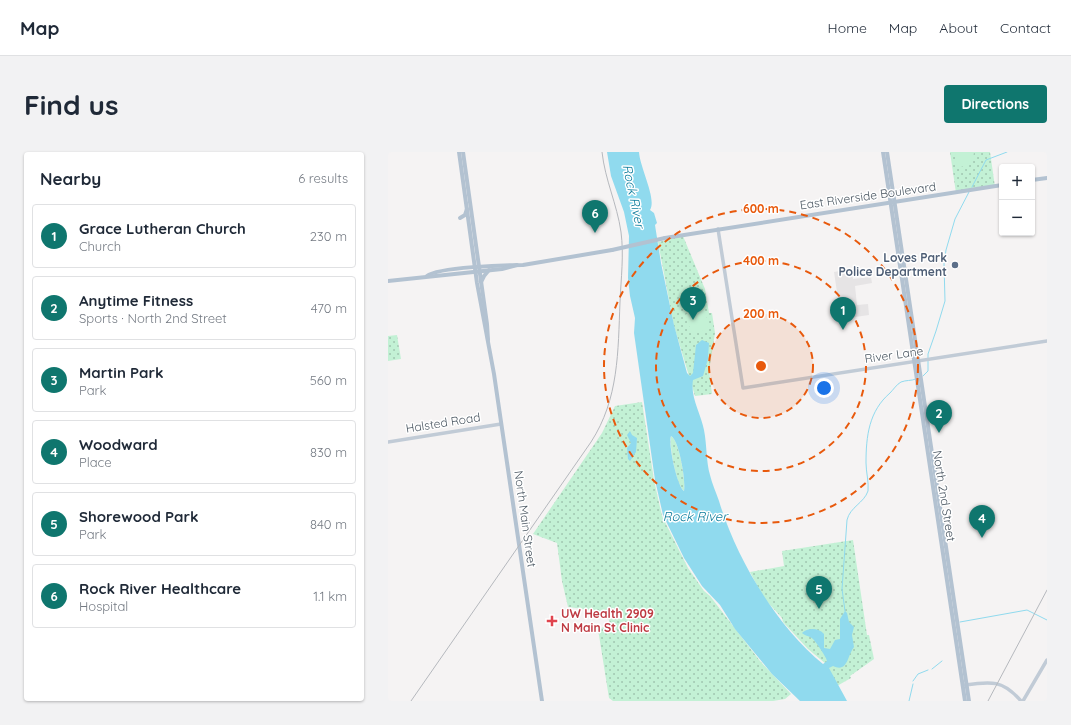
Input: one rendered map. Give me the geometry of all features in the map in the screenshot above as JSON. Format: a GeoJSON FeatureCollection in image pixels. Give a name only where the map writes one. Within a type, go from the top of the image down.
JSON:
{"type":"FeatureCollection","features":[{"type":"Feature","properties":{"kind":"main road"},"geometry":{"type":"LineString","coordinates":[[459,152],[470,225],[477,259],[482,264],[490,268],[479,283],[474,276],[466,271],[477,259]]}},
{"type":"Feature","properties":{"kind":"main road"},"geometry":{"type":"LineString","coordinates":[[463,152],[477,259]]}},
{"type":"Feature","properties":{"kind":"main road","name":"North 2nd Street"},"geometry":{"type":"LineString","coordinates":[[882,152],[887,171],[892,203],[964,685],[965,701]]}},
{"type":"Feature","properties":{"kind":"main road","name":"North 2nd Street"},"geometry":{"type":"LineString","coordinates":[[886,152],[887,171]]}},
{"type":"Feature","properties":{"kind":"main road"},"geometry":{"type":"LineString","coordinates":[[1035,180],[1047,178]]}},
{"type":"Feature","properties":{"kind":"main road","name":"East Riverside Boulevard"},"geometry":{"type":"LineString","coordinates":[[388,281],[427,276],[430,274],[517,265],[612,250],[665,238],[718,229],[999,186]]}},
{"type":"Feature","properties":{"kind":"main road"},"geometry":{"type":"LineString","coordinates":[[468,207],[465,215],[460,218],[470,225]]}},
{"type":"Feature","properties":{"kind":"main road","name":"North Main Street"},"geometry":{"type":"LineString","coordinates":[[477,259],[486,339],[488,340],[502,424],[542,701]]}},
{"type":"Feature","properties":{"kind":"main road","name":"North 2nd Street"},"geometry":{"type":"LineString","coordinates":[[964,685],[969,701]]}},
{"type":"Feature","properties":{"kind":"street","name":"River Lane"},"geometry":{"type":"LineString","coordinates":[[718,229],[743,388],[1047,341]]}},
{"type":"Feature","properties":{"kind":"street","name":"Halsted Road"},"geometry":{"type":"LineString","coordinates":[[388,442],[502,424]]}},
{"type":"Feature","properties":{"kind":"street"},"geometry":{"type":"LineString","coordinates":[[1024,701],[1047,660]]}},
{"type":"Feature","properties":{"kind":"street"},"geometry":{"type":"LineString","coordinates":[[1024,701],[1047,665]]}},
{"type":"Feature","properties":{"kind":"street"},"geometry":{"type":"LineString","coordinates":[[964,685],[995,683],[1004,686],[1024,701]]}},
{"type":"Feature","properties":{"kind":"shaded area"},"geometry":{"type":"Polygon","coordinates":[[[851,269],[853,279],[871,277],[872,283],[855,286],[857,305],[868,304],[869,315],[841,319],[834,272],[851,269]]]}},
{"type":"Feature","properties":{"kind":"green space"},"geometry":{"type":"Polygon","coordinates":[[[950,152],[990,152],[995,187],[956,193],[950,152]]]}},
{"type":"Feature","properties":{"kind":"green space"},"geometry":{"type":"Polygon","coordinates":[[[955,152],[974,152],[969,163],[958,168],[955,152]]]}},
{"type":"Feature","properties":{"kind":"green space"},"geometry":{"type":"Polygon","coordinates":[[[683,236],[705,289],[709,313],[712,313],[715,333],[709,371],[712,394],[695,396],[674,326],[658,242],[683,236]]]}},
{"type":"Feature","properties":{"kind":"green space"},"geometry":{"type":"Polygon","coordinates":[[[693,311],[701,311],[709,320],[707,330],[693,333],[691,331],[685,315],[693,311]]]}},
{"type":"Feature","properties":{"kind":"green space"},"geometry":{"type":"Polygon","coordinates":[[[397,335],[401,359],[388,361],[388,336],[397,335]]]}},
{"type":"Feature","properties":{"kind":"green space"},"geometry":{"type":"Polygon","coordinates":[[[642,402],[654,480],[662,516],[688,568],[704,591],[710,596],[760,661],[791,694],[785,699],[773,701],[613,701],[609,698],[598,629],[610,625],[607,612],[568,607],[562,581],[557,543],[533,534],[602,433],[615,406],[642,402]]]}},
{"type":"Feature","properties":{"kind":"green space"},"geometry":{"type":"Polygon","coordinates":[[[671,436],[677,445],[679,453],[684,479],[684,491],[678,481],[674,465],[671,448],[671,436]]]}},
{"type":"Feature","properties":{"kind":"green space"},"geometry":{"type":"Polygon","coordinates":[[[853,540],[867,635],[869,635],[874,659],[850,676],[851,678],[837,686],[826,664],[808,649],[783,622],[782,618],[763,597],[750,572],[784,566],[782,551],[853,540]]]}},
{"type":"Feature","properties":{"kind":"water","name":"Rock River"},"geometry":{"type":"Polygon","coordinates":[[[607,152],[639,152],[650,191],[652,205],[650,210],[654,213],[657,223],[655,225],[661,263],[674,325],[687,373],[690,376],[693,373],[696,345],[702,340],[709,343],[708,359],[703,376],[693,380],[692,386],[694,399],[703,424],[711,478],[726,523],[747,568],[774,611],[806,649],[823,664],[827,661],[819,646],[812,638],[802,633],[810,629],[819,630],[824,634],[824,648],[830,649],[835,640],[840,639],[840,619],[845,611],[847,613],[849,622],[854,627],[852,635],[854,647],[842,667],[838,668],[833,666],[829,668],[847,701],[800,701],[772,674],[735,629],[720,605],[702,586],[684,558],[663,515],[655,480],[634,333],[635,318],[628,278],[629,236],[624,212],[611,176],[607,152]],[[671,436],[672,456],[676,474],[681,488],[684,491],[681,461],[674,439],[671,436]]]}},
{"type":"Feature","properties":{"kind":"water"},"geometry":{"type":"Polygon","coordinates":[[[630,431],[632,435],[637,438],[636,452],[630,461],[628,459],[627,448],[631,443],[627,435],[630,431]]]}},
{"type":"Feature","properties":{"kind":"waterway"},"geometry":{"type":"LineString","coordinates":[[972,187],[986,160],[1007,152]]}},
{"type":"Feature","properties":{"kind":"waterway"},"geometry":{"type":"LineString","coordinates":[[923,376],[928,371],[928,354],[945,301],[944,264],[946,250],[955,219],[969,192]]}},
{"type":"Feature","properties":{"kind":"waterway"},"geometry":{"type":"LineString","coordinates":[[845,611],[842,589],[847,520],[851,512],[868,491],[866,453],[870,425],[877,408],[883,400],[901,382],[916,379]]}},
{"type":"Feature","properties":{"kind":"waterway"},"geometry":{"type":"LineString","coordinates":[[960,622],[1027,610],[1047,620]]}},
{"type":"Feature","properties":{"kind":"waterway"},"geometry":{"type":"LineString","coordinates":[[932,669],[942,661]]}},
{"type":"Feature","properties":{"kind":"waterway"},"geometry":{"type":"LineString","coordinates":[[913,681],[918,674],[928,670]]}},
{"type":"Feature","properties":{"kind":"waterway"},"geometry":{"type":"LineString","coordinates":[[909,701],[913,684]]}},
{"type":"Feature","properties":{"kind":"railway"},"geometry":{"type":"LineString","coordinates":[[411,701],[591,442],[607,409],[612,392],[617,356],[622,249],[621,232],[617,212],[602,152]]}},
{"type":"Feature","properties":{"kind":"railway"},"geometry":{"type":"LineString","coordinates":[[988,701],[1047,590]]}},
{"type":"Feature","properties":{"kind":"place","name":"Rock River Healthcare"},"geometry":{"type":"Point","coordinates":[595,233]}},
{"type":"Feature","properties":{"kind":"place","name":"Loves Park Police Department"},"geometry":{"type":"Point","coordinates":[955,265]}},
{"type":"Feature","properties":{"kind":"place","name":"Martin Park"},"geometry":{"type":"Point","coordinates":[693,320]}},
{"type":"Feature","properties":{"kind":"place","name":"Grace Lutheran Church"},"geometry":{"type":"Point","coordinates":[843,330]}},
{"type":"Feature","properties":{"kind":"place","name":"Anytime Fitness"},"geometry":{"type":"Point","coordinates":[939,433]}},
{"type":"Feature","properties":{"kind":"place","name":"Woodward"},"geometry":{"type":"Point","coordinates":[982,538]}},
{"type":"Feature","properties":{"kind":"place","name":"Shorewood Park"},"geometry":{"type":"Point","coordinates":[819,609]}},
{"type":"Feature","properties":{"kind":"place","name":"UW Health 2909 N Main St Clinic"},"geometry":{"type":"Point","coordinates":[552,621]}}]}
